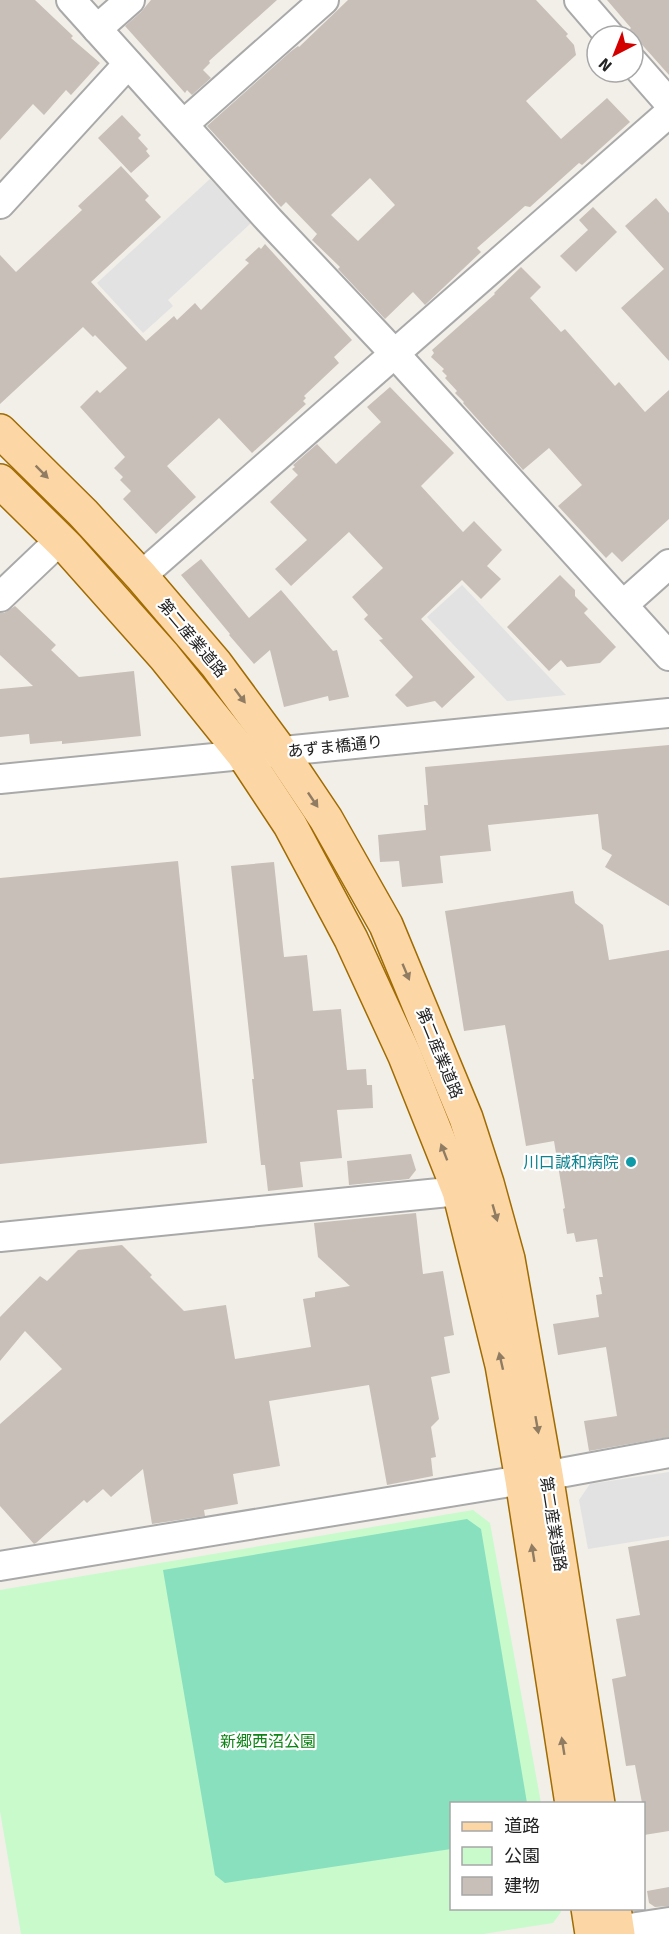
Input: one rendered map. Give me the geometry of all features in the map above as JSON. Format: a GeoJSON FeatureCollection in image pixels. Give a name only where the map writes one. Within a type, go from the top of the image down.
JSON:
{"type":"FeatureCollection","features":[{"type":"Feature","properties":{"kind":"main road","name":"第二産業道路"},"geometry":{"type":"LineString","coordinates":[[0,431],[83,513],[141,576],[216,664],[281,752],[326,819],[386,925],[466,1118],[508,1259],[572,1802]]}},
{"type":"Feature","properties":{"kind":"main road","name":"第二産業道路"},"geometry":{"type":"LineString","coordinates":[[0,481],[60,540],[164,657],[243,754],[290,825],[351,939],[405,1056],[459,1191],[502,1365],[534,1477],[598,1802]]}},
{"type":"Feature","properties":{"kind":"main road"},"geometry":{"type":"LineString","coordinates":[[590,1910],[607,1928]]}},
{"type":"Feature","properties":{"kind":"street"},"geometry":{"type":"LineString","coordinates":[[71,0],[268,220],[395,354],[669,656]]}},
{"type":"Feature","properties":{"kind":"street"},"geometry":{"type":"LineString","coordinates":[[97,28],[130,0]]}},
{"type":"Feature","properties":{"kind":"street"},"geometry":{"type":"LineString","coordinates":[[184,124],[324,0]]}},
{"type":"Feature","properties":{"kind":"street"},"geometry":{"type":"LineString","coordinates":[[579,0],[600,24]]}},
{"type":"Feature","properties":{"kind":"street"},"geometry":{"type":"LineString","coordinates":[[0,204],[128,64]]}},
{"type":"Feature","properties":{"kind":"street"},"geometry":{"type":"LineString","coordinates":[[645,76],[669,103]]}},
{"type":"Feature","properties":{"kind":"street"},"geometry":{"type":"LineString","coordinates":[[141,576],[669,113]]}},
{"type":"Feature","properties":{"kind":"street"},"geometry":{"type":"LineString","coordinates":[[0,597],[60,540]]}},
{"type":"Feature","properties":{"kind":"street"},"geometry":{"type":"LineString","coordinates":[[623,605],[669,564]]}},
{"type":"Feature","properties":{"kind":"street","name":"あずま橋通り"},"geometry":{"type":"LineString","coordinates":[[0,779],[669,713]]}},
{"type":"Feature","properties":{"kind":"street"},"geometry":{"type":"LineString","coordinates":[[0,1237],[459,1191]]}},
{"type":"Feature","properties":{"kind":"street"},"geometry":{"type":"LineString","coordinates":[[0,1566],[669,1453]]}},
{"type":"Feature","properties":{"kind":"street"},"geometry":{"type":"LineString","coordinates":[[607,1928],[669,1922]]}},
{"type":"Feature","properties":{"kind":"green space","name":"新郷西沼公園"},"geometry":{"type":"Polygon","coordinates":[[[473,1510],[490,1523],[541,1802],[450,1802],[450,1910],[560,1910],[561,1912],[553,1923],[483,1934],[21,1934],[0,1811],[0,1590],[473,1510]]]}},
{"type":"Feature","properties":{"kind":"green space"},"geometry":{"type":"Polygon","coordinates":[[[467,1519],[481,1529],[527,1802],[450,1802],[450,1849],[225,1883],[215,1875],[163,1570],[467,1519]]]}},
{"type":"Feature","properties":{"kind":"shaded area"},"geometry":{"type":"Polygon","coordinates":[[[210,179],[251,223],[168,300],[173,306],[143,333],[97,283],[210,179]]]}},
{"type":"Feature","properties":{"kind":"shaded area"},"geometry":{"type":"Polygon","coordinates":[[[462,585],[566,695],[507,701],[427,617],[462,585]]]}},
{"type":"Feature","properties":{"kind":"shaded area"},"geometry":{"type":"Polygon","coordinates":[[[669,1472],[669,1536],[588,1549],[579,1500],[590,1484],[669,1472]]]}},
{"type":"Feature","properties":{"kind":"building"},"geometry":{"type":"Polygon","coordinates":[[[0,0],[35,0],[73,36],[71,38],[100,63],[71,95],[66,90],[44,115],[33,104],[0,140],[0,0]]]}},
{"type":"Feature","properties":{"kind":"building"},"geometry":{"type":"Polygon","coordinates":[[[151,0],[277,0],[209,61],[210,63],[203,70],[211,78],[192,95],[187,90],[185,93],[125,26],[151,0]]]}},
{"type":"Feature","properties":{"kind":"building"},"geometry":{"type":"Polygon","coordinates":[[[348,0],[536,0],[568,34],[566,36],[574,45],[576,55],[526,101],[561,139],[607,98],[630,122],[582,165],[579,163],[530,207],[525,206],[477,248],[481,252],[425,305],[413,292],[385,319],[338,269],[340,267],[312,240],[317,234],[286,202],[281,207],[207,126],[290,52],[299,47],[348,0]],[[370,178],[331,215],[358,241],[395,205],[370,178]]]}},
{"type":"Feature","properties":{"kind":"building"},"geometry":{"type":"Polygon","coordinates":[[[607,0],[669,0],[669,75],[645,48],[645,24],[628,24],[607,0]]]}},
{"type":"Feature","properties":{"kind":"building"},"geometry":{"type":"Polygon","coordinates":[[[122,115],[141,135],[138,138],[148,149],[146,151],[150,156],[131,173],[98,138],[122,115]]]}},
{"type":"Feature","properties":{"kind":"building"},"geometry":{"type":"Polygon","coordinates":[[[121,166],[149,196],[145,200],[161,217],[91,282],[146,341],[174,316],[177,320],[195,303],[201,310],[249,263],[245,260],[265,244],[352,340],[334,357],[339,363],[304,396],[306,398],[303,401],[306,404],[252,453],[219,418],[167,466],[196,497],[156,534],[123,499],[131,491],[120,480],[123,477],[114,468],[125,457],[80,407],[97,390],[100,393],[127,368],[95,335],[93,337],[83,327],[0,404],[0,255],[16,272],[82,210],[78,206],[121,166]]]}},
{"type":"Feature","properties":{"kind":"building"},"geometry":{"type":"Polygon","coordinates":[[[656,198],[669,213],[669,361],[621,308],[664,269],[625,226],[656,198]]]}},
{"type":"Feature","properties":{"kind":"building"},"geometry":{"type":"Polygon","coordinates":[[[593,207],[617,232],[576,272],[560,256],[588,230],[579,220],[593,207]]]}},
{"type":"Feature","properties":{"kind":"building"},"geometry":{"type":"Polygon","coordinates":[[[521,267],[541,287],[530,298],[561,332],[565,329],[615,386],[619,382],[645,412],[669,390],[669,519],[622,562],[612,552],[606,558],[558,506],[582,485],[549,448],[523,470],[463,403],[455,393],[457,391],[445,378],[447,376],[442,371],[444,369],[431,357],[434,353],[432,350],[495,294],[521,267]]]}},
{"type":"Feature","properties":{"kind":"building"},"geometry":{"type":"Polygon","coordinates":[[[390,387],[454,453],[421,486],[463,532],[474,521],[502,550],[487,566],[501,579],[481,599],[462,580],[421,619],[475,677],[442,708],[435,701],[407,707],[395,695],[413,677],[379,640],[383,639],[364,619],[368,615],[352,597],[383,568],[349,532],[291,586],[275,569],[307,540],[270,502],[298,475],[292,469],[295,467],[293,465],[317,444],[336,464],[381,422],[367,407],[390,387]]]}},
{"type":"Feature","properties":{"kind":"building"},"geometry":{"type":"Polygon","coordinates":[[[201,559],[249,618],[281,590],[333,651],[337,650],[349,697],[329,701],[328,696],[284,707],[270,650],[254,664],[181,575],[201,559]]]}},
{"type":"Feature","properties":{"kind":"building"},"geometry":{"type":"Polygon","coordinates":[[[560,575],[575,590],[575,596],[588,609],[584,613],[616,647],[600,663],[567,667],[561,660],[549,671],[507,627],[560,575]]]}},
{"type":"Feature","properties":{"kind":"building"},"geometry":{"type":"Polygon","coordinates":[[[15,606],[56,645],[51,650],[79,677],[134,671],[141,736],[62,744],[62,741],[30,744],[29,734],[0,737],[0,689],[33,686],[0,655],[0,613],[15,606]]]}},
{"type":"Feature","properties":{"kind":"building"},"geometry":{"type":"Polygon","coordinates":[[[669,745],[669,906],[605,867],[612,855],[602,849],[598,814],[488,825],[491,851],[440,856],[443,883],[402,887],[399,861],[380,862],[378,835],[426,830],[424,805],[428,805],[425,767],[669,745]]]}},
{"type":"Feature","properties":{"kind":"building"},"geometry":{"type":"Polygon","coordinates":[[[178,861],[207,1143],[0,1164],[0,878],[178,861]]]}},
{"type":"Feature","properties":{"kind":"building"},"geometry":{"type":"Polygon","coordinates":[[[274,862],[284,957],[307,955],[313,1011],[341,1009],[347,1070],[366,1069],[367,1085],[372,1085],[373,1108],[337,1110],[342,1158],[300,1162],[303,1187],[268,1191],[265,1165],[261,1165],[231,866],[274,862]]]}},
{"type":"Feature","properties":{"kind":"building"},"geometry":{"type":"Polygon","coordinates":[[[573,891],[575,903],[603,925],[609,960],[669,950],[669,1437],[589,1451],[584,1421],[617,1416],[606,1347],[558,1355],[553,1324],[599,1317],[596,1295],[602,1294],[599,1277],[603,1277],[597,1239],[576,1242],[574,1233],[567,1234],[554,1141],[526,1146],[505,1025],[464,1031],[445,911],[573,891]]]}},
{"type":"Feature","properties":{"kind":"building"},"geometry":{"type":"Polygon","coordinates":[[[411,1154],[416,1170],[409,1179],[349,1185],[347,1161],[411,1154]]]}},
{"type":"Feature","properties":{"kind":"building"},"geometry":{"type":"Polygon","coordinates":[[[416,1213],[423,1274],[443,1271],[454,1335],[444,1337],[450,1373],[431,1377],[439,1419],[431,1427],[436,1457],[431,1458],[433,1476],[387,1485],[369,1385],[269,1401],[280,1466],[233,1474],[238,1504],[204,1510],[205,1516],[152,1524],[143,1469],[111,1497],[103,1489],[87,1503],[84,1500],[34,1544],[0,1506],[0,1424],[62,1369],[25,1331],[0,1361],[0,1317],[40,1276],[47,1281],[78,1250],[122,1245],[184,1311],[226,1305],[235,1359],[311,1347],[303,1299],[315,1297],[315,1292],[350,1286],[318,1257],[314,1223],[416,1213]]]}},
{"type":"Feature","properties":{"kind":"building"},"geometry":{"type":"Polygon","coordinates":[[[669,1540],[669,1831],[645,1835],[645,1802],[642,1802],[635,1765],[626,1766],[612,1679],[626,1676],[616,1619],[640,1615],[628,1547],[669,1540]]]}},
{"type":"Feature","properties":{"kind":"building"},"geometry":{"type":"Polygon","coordinates":[[[669,1887],[669,1906],[655,1907],[649,1903],[647,1891],[669,1887]]]}},
{"type":"Feature","properties":{"kind":"place","name":"川口誠和病院"},"geometry":{"type":"Point","coordinates":[631,1162]}}]}
